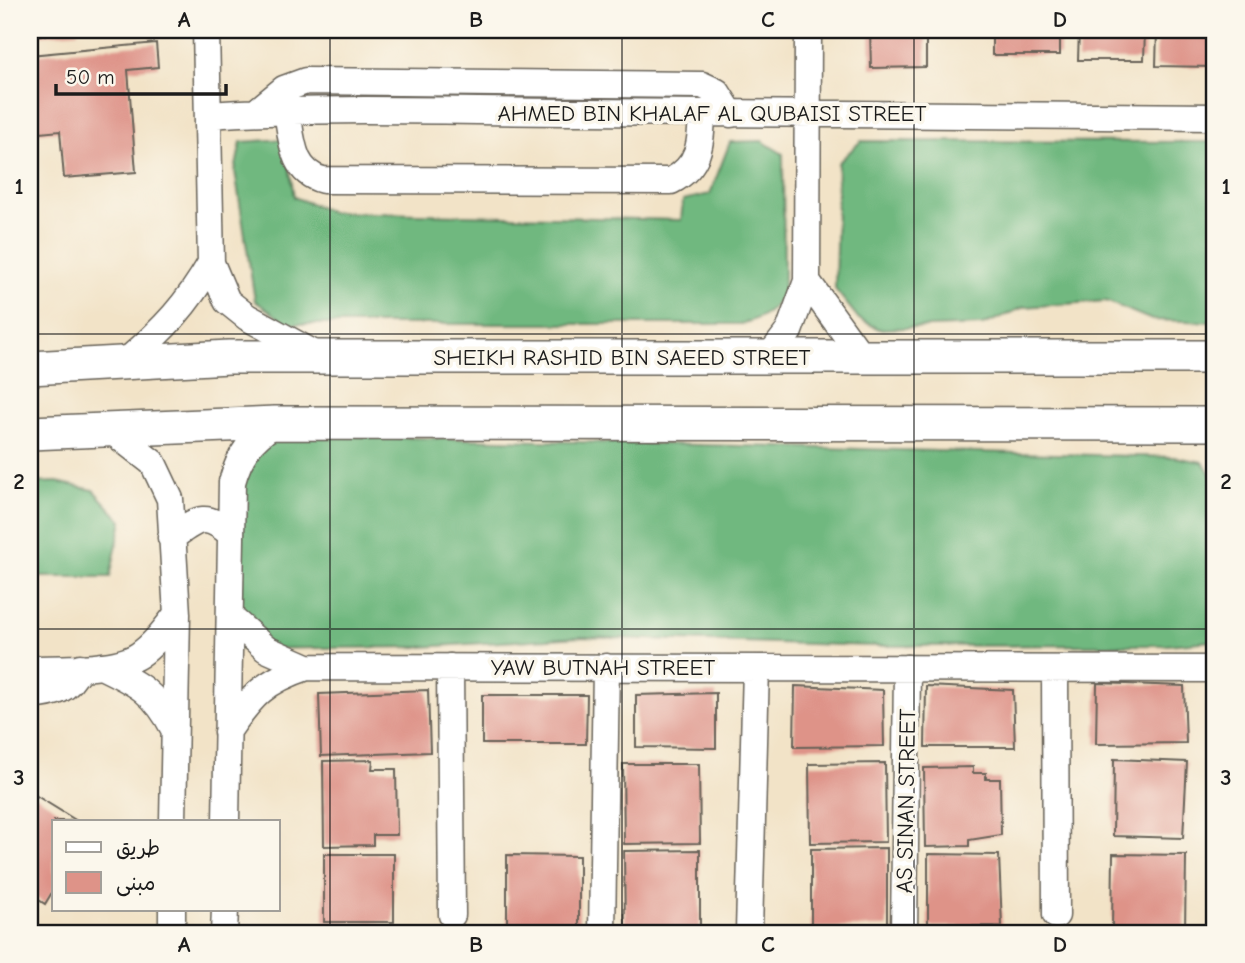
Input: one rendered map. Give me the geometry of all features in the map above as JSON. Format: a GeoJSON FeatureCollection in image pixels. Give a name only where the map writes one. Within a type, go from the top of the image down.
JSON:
{"type":"FeatureCollection","features":[{"type":"Feature","properties":{"kind":"main road","name":"SHEIKH RASHID BIN SAEED STREET"},"geometry":{"type":"LineString","coordinates":[[30,368],[128,360],[320,357],[1215,357]]}},
{"type":"Feature","properties":{"kind":"main road"},"geometry":{"type":"LineString","coordinates":[[30,433],[275,422],[1215,424]]}},
{"type":"Feature","properties":{"kind":"street"},"geometry":{"type":"LineString","coordinates":[[206,30],[211,263],[228,300],[247,317],[320,357]]}},
{"type":"Feature","properties":{"kind":"street"},"geometry":{"type":"LineString","coordinates":[[769,357],[789,331],[807,281],[808,30]]}},
{"type":"Feature","properties":{"kind":"street"},"geometry":{"type":"LineString","coordinates":[[256,112],[271,97],[293,83],[306,81],[702,85],[717,92],[732,114]]}},
{"type":"Feature","properties":{"kind":"street"},"geometry":{"type":"LineString","coordinates":[[288,111],[299,164],[306,173],[323,180],[671,181],[683,175],[701,148],[702,113]]}},
{"type":"Feature","properties":{"kind":"street","name":"AHMED BIN KHALAF AL QUBAISI STREET"},"geometry":{"type":"LineString","coordinates":[[209,115],[288,111],[732,114],[807,111],[1215,117]]}},
{"type":"Feature","properties":{"kind":"street"},"geometry":{"type":"LineString","coordinates":[[128,360],[168,326],[190,299],[211,263]]}},
{"type":"Feature","properties":{"kind":"street"},"geometry":{"type":"LineString","coordinates":[[807,281],[862,357]]}},
{"type":"Feature","properties":{"kind":"street"},"geometry":{"type":"LineString","coordinates":[[226,820],[232,482],[238,458],[252,439],[275,422]]}},
{"type":"Feature","properties":{"kind":"street"},"geometry":{"type":"LineString","coordinates":[[1168,425],[1215,442]]}},
{"type":"Feature","properties":{"kind":"street"},"geometry":{"type":"LineString","coordinates":[[108,428],[153,463],[170,499],[177,614],[173,820]]}},
{"type":"Feature","properties":{"kind":"street"},"geometry":{"type":"LineString","coordinates":[[171,538],[197,519],[214,520],[231,534]]}},
{"type":"Feature","properties":{"kind":"street"},"geometry":{"type":"LineString","coordinates":[[30,669],[91,666],[138,656],[161,635],[177,614]]}},
{"type":"Feature","properties":{"kind":"street","name":"YAW BUTNAH STREET"},"geometry":{"type":"LineString","coordinates":[[230,617],[265,649],[307,667]]}},
{"type":"Feature","properties":{"kind":"street"},"geometry":{"type":"LineString","coordinates":[[30,696],[56,694],[91,666]]}},
{"type":"Feature","properties":{"kind":"street"},"geometry":{"type":"LineString","coordinates":[[91,666],[138,683],[160,703],[175,730]]}},
{"type":"Feature","properties":{"kind":"street","name":"YAW BUTNAH STREET"},"geometry":{"type":"LineString","coordinates":[[227,732],[262,687],[280,676],[307,667],[1215,668]]}},
{"type":"Feature","properties":{"kind":"street"},"geometry":{"type":"LineString","coordinates":[[450,667],[452,915]]}},
{"type":"Feature","properties":{"kind":"street"},"geometry":{"type":"LineString","coordinates":[[602,933],[606,667]]}},
{"type":"Feature","properties":{"kind":"street"},"geometry":{"type":"LineString","coordinates":[[749,931],[756,668]]}},
{"type":"Feature","properties":{"kind":"street","name":"AS SINAN STREET"},"geometry":{"type":"LineString","coordinates":[[904,933],[907,668]]}},
{"type":"Feature","properties":{"kind":"street"},"geometry":{"type":"LineString","coordinates":[[1055,669],[1056,915]]}},
{"type":"Feature","properties":{"kind":"street"},"geometry":{"type":"LineString","coordinates":[[172,911],[172,933]]}},
{"type":"Feature","properties":{"kind":"street"},"geometry":{"type":"LineString","coordinates":[[224,933],[225,911]]}},
{"type":"Feature","properties":{"kind":"green space"},"geometry":{"type":"Polygon","coordinates":[[[285,139],[294,197],[331,212],[681,220],[683,200],[710,194],[730,142],[762,141],[783,154],[784,293],[766,313],[742,324],[288,324],[255,301],[235,171],[241,142],[285,139]]]}},
{"type":"Feature","properties":{"kind":"green space"},"geometry":{"type":"Polygon","coordinates":[[[861,141],[1215,142],[1215,322],[1152,320],[1106,301],[1024,307],[983,325],[879,329],[859,319],[835,289],[838,163],[861,141]]]}},
{"type":"Feature","properties":{"kind":"green space"},"geometry":{"type":"Polygon","coordinates":[[[267,434],[1174,457],[1203,462],[1215,481],[1215,638],[1212,641],[1167,645],[875,646],[580,637],[421,647],[232,649],[234,488],[267,434]]]}},
{"type":"Feature","properties":{"kind":"green space"},"geometry":{"type":"Polygon","coordinates":[[[57,482],[93,490],[122,521],[110,577],[30,577],[30,483],[57,482]]]}},
{"type":"Feature","properties":{"kind":"building"},"geometry":{"type":"Polygon","coordinates":[[[30,30],[78,30],[78,32],[30,36],[30,30]]]}},
{"type":"Feature","properties":{"kind":"building"},"geometry":{"type":"Polygon","coordinates":[[[870,30],[926,30],[926,67],[871,68],[870,30]]]}},
{"type":"Feature","properties":{"kind":"building"},"geometry":{"type":"Polygon","coordinates":[[[992,30],[1060,30],[1060,55],[992,55],[992,30]]]}},
{"type":"Feature","properties":{"kind":"building"},"geometry":{"type":"Polygon","coordinates":[[[1079,30],[1145,30],[1144,60],[1078,60],[1079,30]]]}},
{"type":"Feature","properties":{"kind":"building"},"geometry":{"type":"Polygon","coordinates":[[[1157,30],[1215,30],[1215,67],[1156,66],[1157,30]]]}},
{"type":"Feature","properties":{"kind":"building"},"geometry":{"type":"Polygon","coordinates":[[[156,43],[158,67],[128,70],[136,172],[64,178],[60,131],[30,134],[30,55],[156,43]]]}},
{"type":"Feature","properties":{"kind":"building"},"geometry":{"type":"Polygon","coordinates":[[[1097,683],[1184,686],[1186,743],[1096,744],[1097,683]]]}},
{"type":"Feature","properties":{"kind":"building"},"geometry":{"type":"Polygon","coordinates":[[[795,686],[883,690],[884,746],[794,747],[795,686]]]}},
{"type":"Feature","properties":{"kind":"building"},"geometry":{"type":"Polygon","coordinates":[[[926,686],[1013,690],[1015,747],[925,747],[926,686]]]}},
{"type":"Feature","properties":{"kind":"building"},"geometry":{"type":"Polygon","coordinates":[[[428,690],[430,752],[321,756],[319,694],[428,690]]]}},
{"type":"Feature","properties":{"kind":"building"},"geometry":{"type":"Polygon","coordinates":[[[716,693],[716,748],[636,747],[636,695],[716,693]]]}},
{"type":"Feature","properties":{"kind":"building"},"geometry":{"type":"Polygon","coordinates":[[[482,695],[587,695],[586,744],[482,744],[482,695]]]}},
{"type":"Feature","properties":{"kind":"building"},"geometry":{"type":"Polygon","coordinates":[[[1114,759],[1187,762],[1183,838],[1113,836],[1114,759]]]}},
{"type":"Feature","properties":{"kind":"building"},"geometry":{"type":"Polygon","coordinates":[[[373,760],[372,769],[396,769],[397,835],[373,835],[373,845],[324,846],[323,761],[373,760]]]}},
{"type":"Feature","properties":{"kind":"building"},"geometry":{"type":"Polygon","coordinates":[[[885,763],[886,842],[810,843],[809,764],[885,763]]]}},
{"type":"Feature","properties":{"kind":"building"},"geometry":{"type":"Polygon","coordinates":[[[623,764],[699,764],[700,843],[624,844],[623,764]]]}},
{"type":"Feature","properties":{"kind":"building"},"geometry":{"type":"Polygon","coordinates":[[[973,767],[973,773],[986,773],[986,779],[1000,779],[1001,835],[969,840],[969,846],[925,847],[924,768],[973,767]]]}},
{"type":"Feature","properties":{"kind":"building"},"geometry":{"type":"Polygon","coordinates":[[[35,795],[75,820],[52,820],[52,892],[45,904],[30,894],[30,804],[35,795]]]}},
{"type":"Feature","properties":{"kind":"building"},"geometry":{"type":"Polygon","coordinates":[[[887,848],[887,927],[811,928],[811,849],[887,848]]]}},
{"type":"Feature","properties":{"kind":"building"},"geometry":{"type":"Polygon","coordinates":[[[700,850],[700,929],[625,930],[624,851],[700,850]]]}},
{"type":"Feature","properties":{"kind":"building"},"geometry":{"type":"Polygon","coordinates":[[[324,854],[394,854],[394,922],[324,922],[324,854]]]}},
{"type":"Feature","properties":{"kind":"building"},"geometry":{"type":"Polygon","coordinates":[[[928,854],[999,855],[1002,926],[928,927],[928,854]]]}},
{"type":"Feature","properties":{"kind":"building"},"geometry":{"type":"Polygon","coordinates":[[[1113,854],[1186,855],[1185,931],[1112,930],[1113,854]]]}},
{"type":"Feature","properties":{"kind":"building"},"geometry":{"type":"Polygon","coordinates":[[[507,855],[579,856],[579,929],[507,928],[507,855]]]}}]}
